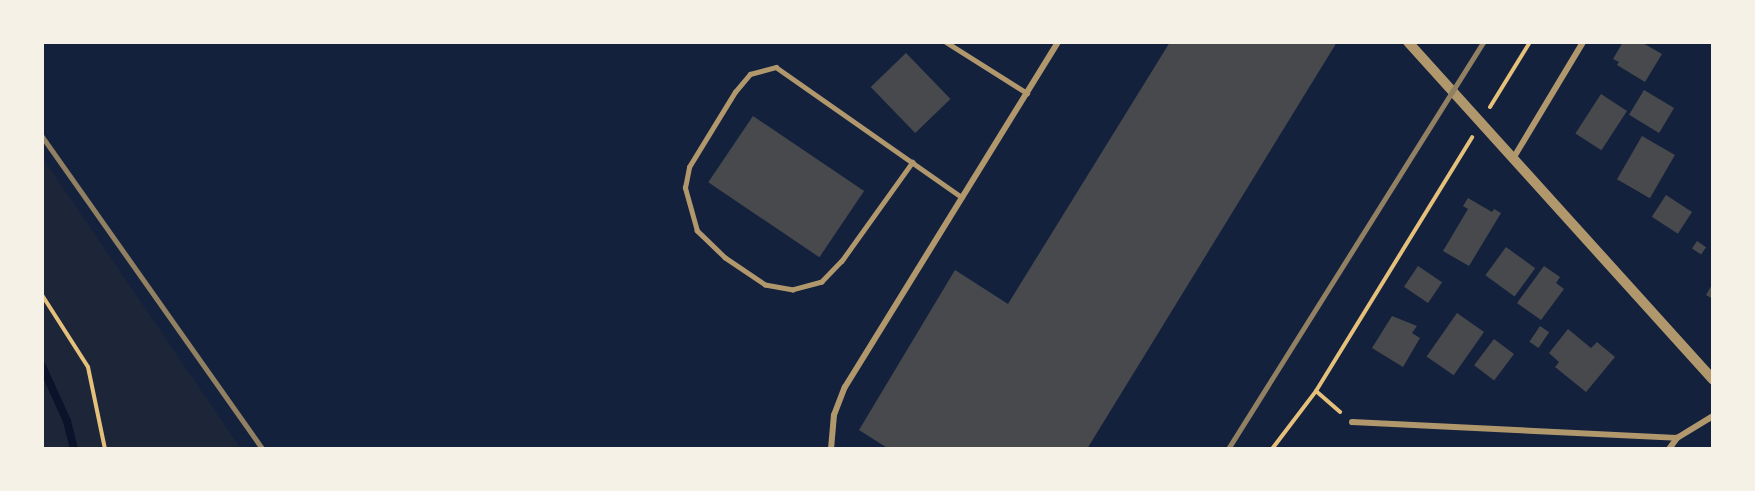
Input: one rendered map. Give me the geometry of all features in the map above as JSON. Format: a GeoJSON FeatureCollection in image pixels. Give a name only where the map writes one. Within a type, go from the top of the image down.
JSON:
{"type":"FeatureCollection","features":[{"type":"Feature","properties":{"kind":"street"},"geometry":{"type":"LineString","coordinates":[[831,446],[834,415],[844,387],[1058,42]]}},
{"type":"Feature","properties":{"kind":"street"},"geometry":{"type":"LineString","coordinates":[[1408,42],[1713,379]]}},
{"type":"Feature","properties":{"kind":"street"},"geometry":{"type":"LineString","coordinates":[[1514,157],[1582,42]]}},
{"type":"Feature","properties":{"kind":"street"},"geometry":{"type":"LineString","coordinates":[[1669,449],[1677,438],[1713,416]]}},
{"type":"Feature","properties":{"kind":"street"},"geometry":{"type":"LineString","coordinates":[[1352,422],[1677,438]]}},
{"type":"Feature","properties":{"kind":"lane"},"geometry":{"type":"LineString","coordinates":[[946,42],[1026,93]]}},
{"type":"Feature","properties":{"kind":"lane"},"geometry":{"type":"LineString","coordinates":[[913,162],[842,261],[822,282],[793,290],[765,285],[725,258],[697,231],[688,208],[685,188],[689,167],[735,92],[750,74],[763,68],[776,67],[913,162],[962,196]]}},
{"type":"Feature","properties":{"kind":"path"},"geometry":{"type":"LineString","coordinates":[[1272,449],[1316,391],[1530,42]]}},
{"type":"Feature","properties":{"kind":"path"},"geometry":{"type":"LineString","coordinates":[[42,295],[88,367],[105,449]]}},
{"type":"Feature","properties":{"kind":"path"},"geometry":{"type":"LineString","coordinates":[[1316,391],[1352,422]]}},
{"type":"Feature","properties":{"kind":"shaded area"},"geometry":{"type":"Polygon","coordinates":[[[42,157],[241,449],[42,449],[42,157]]]}},
{"type":"Feature","properties":{"kind":"building"},"geometry":{"type":"Polygon","coordinates":[[[1170,42],[1337,42],[1087,449],[889,449],[859,430],[955,270],[1008,304],[1170,42]]]}},
{"type":"Feature","properties":{"kind":"building"},"geometry":{"type":"Polygon","coordinates":[[[1623,42],[1641,42],[1662,54],[1645,82],[1617,65],[1619,62],[1613,59],[1623,42]]]}},
{"type":"Feature","properties":{"kind":"building"},"geometry":{"type":"Polygon","coordinates":[[[906,53],[950,99],[915,133],[871,87],[906,53]]]}},
{"type":"Feature","properties":{"kind":"building"},"geometry":{"type":"Polygon","coordinates":[[[1644,90],[1674,108],[1659,133],[1629,115],[1644,90]]]}},
{"type":"Feature","properties":{"kind":"building"},"geometry":{"type":"Polygon","coordinates":[[[1601,94],[1627,111],[1601,150],[1575,133],[1601,94]]]}},
{"type":"Feature","properties":{"kind":"building"},"geometry":{"type":"Polygon","coordinates":[[[753,116],[864,191],[819,257],[708,182],[753,116]]]}},
{"type":"Feature","properties":{"kind":"building"},"geometry":{"type":"Polygon","coordinates":[[[1642,136],[1675,155],[1650,198],[1617,179],[1642,136]]]}},
{"type":"Feature","properties":{"kind":"building"},"geometry":{"type":"Polygon","coordinates":[[[1666,195],[1692,212],[1678,234],[1652,217],[1666,195]]]}},
{"type":"Feature","properties":{"kind":"building"},"geometry":{"type":"Polygon","coordinates":[[[1468,198],[1492,212],[1494,209],[1501,213],[1469,266],[1443,251],[1468,209],[1463,206],[1468,198]]]}},
{"type":"Feature","properties":{"kind":"building"},"geometry":{"type":"Polygon","coordinates":[[[1697,241],[1706,247],[1701,255],[1692,248],[1697,241]]]}},
{"type":"Feature","properties":{"kind":"building"},"geometry":{"type":"Polygon","coordinates":[[[1506,247],[1535,268],[1515,296],[1485,275],[1506,247]]]}},
{"type":"Feature","properties":{"kind":"building"},"geometry":{"type":"Polygon","coordinates":[[[1418,266],[1442,282],[1428,303],[1404,287],[1418,266]]]}},
{"type":"Feature","properties":{"kind":"building"},"geometry":{"type":"Polygon","coordinates":[[[1544,266],[1560,277],[1556,283],[1564,289],[1541,320],[1517,303],[1544,266]]]}},
{"type":"Feature","properties":{"kind":"building"},"geometry":{"type":"Polygon","coordinates":[[[1713,283],[1713,299],[1706,295],[1713,283]]]}},
{"type":"Feature","properties":{"kind":"building"},"geometry":{"type":"Polygon","coordinates":[[[1457,313],[1484,332],[1454,375],[1427,356],[1457,313]]]}},
{"type":"Feature","properties":{"kind":"building"},"geometry":{"type":"Polygon","coordinates":[[[1392,316],[1417,326],[1412,333],[1420,338],[1403,367],[1372,348],[1392,316]]]}},
{"type":"Feature","properties":{"kind":"building"},"geometry":{"type":"Polygon","coordinates":[[[1540,326],[1549,332],[1538,348],[1529,342],[1540,326]]]}},
{"type":"Feature","properties":{"kind":"building"},"geometry":{"type":"Polygon","coordinates":[[[1568,329],[1591,348],[1597,342],[1615,357],[1586,392],[1555,367],[1559,362],[1549,353],[1568,329]]]}},
{"type":"Feature","properties":{"kind":"building"},"geometry":{"type":"Polygon","coordinates":[[[1494,339],[1514,354],[1494,380],[1474,365],[1494,339]]]}},
{"type":"Feature","properties":{"kind":"waterway"},"geometry":{"type":"LineString","coordinates":[[42,366],[67,421],[74,449]]}},
{"type":"Feature","properties":{"kind":"railway"},"geometry":{"type":"LineString","coordinates":[[1228,449],[1483,42]]}},
{"type":"Feature","properties":{"kind":"railway"},"geometry":{"type":"LineString","coordinates":[[42,136],[263,449]]}}]}
